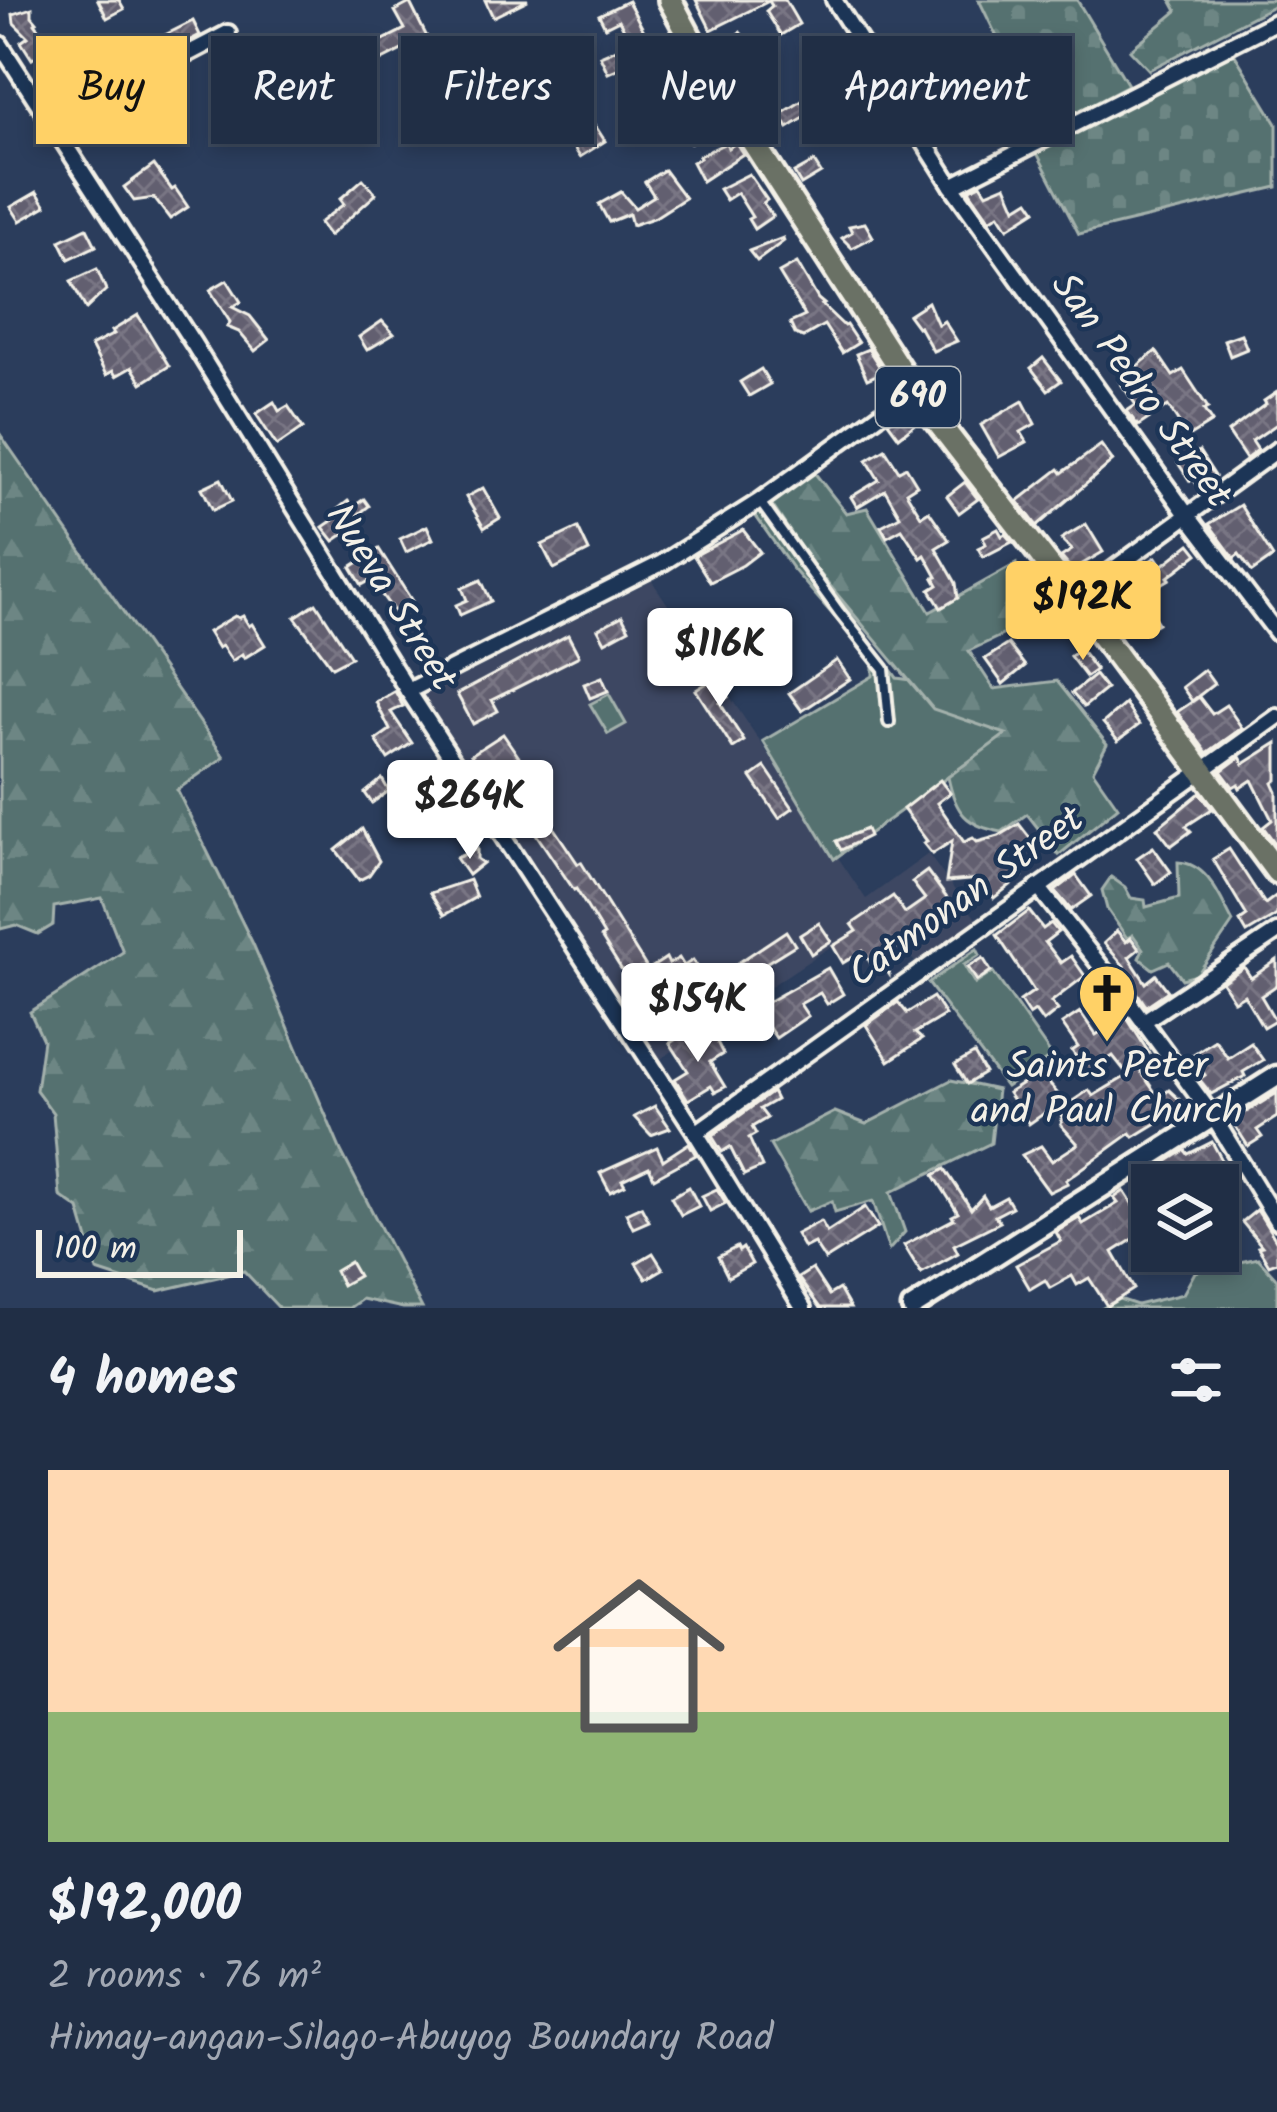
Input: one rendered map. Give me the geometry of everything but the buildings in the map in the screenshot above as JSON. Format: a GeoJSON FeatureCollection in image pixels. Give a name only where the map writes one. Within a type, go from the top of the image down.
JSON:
{"type":"FeatureCollection","features":[{"type":"Feature","properties":{"kind":"main road","name":"690"},"geometry":{"type":"LineString","coordinates":[[670,0],[711,77],[913,390],[1277,872]]}},
{"type":"Feature","properties":{"kind":"street","name":"San Pedro Street"},"geometry":{"type":"LineString","coordinates":[[834,0],[952,186],[1277,633]]}},
{"type":"Feature","properties":{"kind":"street"},"geometry":{"type":"LineString","coordinates":[[952,186],[1277,21]]}},
{"type":"Feature","properties":{"kind":"street"},"geometry":{"type":"LineString","coordinates":[[187,56],[228,33]]}},
{"type":"Feature","properties":{"kind":"street","name":"Nueva Street"},"geometry":{"type":"LineString","coordinates":[[0,44],[36,100]]}},
{"type":"Feature","properties":{"kind":"street","name":"Nueva Street"},"geometry":{"type":"LineString","coordinates":[[65,144],[803,1308]]}},
{"type":"Feature","properties":{"kind":"street"},"geometry":{"type":"LineString","coordinates":[[408,691],[662,563],[760,501],[913,390]]}},
{"type":"Feature","properties":{"kind":"street"},"geometry":{"type":"LineString","coordinates":[[1074,598],[1277,450]]}},
{"type":"Feature","properties":{"kind":"street","name":"Catmonan Street"},"geometry":{"type":"LineString","coordinates":[[695,1132],[1277,717]]}},
{"type":"Feature","properties":{"kind":"street"},"geometry":{"type":"LineString","coordinates":[[1038,887],[1214,1118],[1277,1221]]}},
{"type":"Feature","properties":{"kind":"street"},"geometry":{"type":"LineString","coordinates":[[1144,1021],[1277,932]]}},
{"type":"Feature","properties":{"kind":"street"},"geometry":{"type":"LineString","coordinates":[[912,1308],[1277,1076]]}},
{"type":"Feature","properties":{"kind":"lane"},"geometry":{"type":"LineString","coordinates":[[760,501],[884,668],[890,722]]}},
{"type":"Feature","properties":{"kind":"shaded area"},"geometry":{"type":"Polygon","coordinates":[[[652,581],[866,899],[928,854],[977,920],[917,965],[877,913],[659,1060],[423,696],[652,581]]]}},
{"type":"Feature","properties":{"kind":"green space"},"geometry":{"type":"Polygon","coordinates":[[[979,0],[1077,0],[1128,85],[1072,114],[1072,36],[996,36],[979,0]]]}},
{"type":"Feature","properties":{"kind":"green space"},"geometry":{"type":"Polygon","coordinates":[[[1171,0],[1277,0],[1277,4],[1149,70],[1130,50],[1177,11],[1171,0]]]}},
{"type":"Feature","properties":{"kind":"green space"},"geometry":{"type":"Polygon","coordinates":[[[1232,50],[1277,124],[1277,187],[1079,234],[1037,153],[1054,144],[1072,144],[1072,135],[1232,50]]]}},
{"type":"Feature","properties":{"kind":"green space"},"geometry":{"type":"Polygon","coordinates":[[[0,434],[224,757],[177,790],[253,944],[341,1151],[422,1308],[362,1299],[349,1308],[279,1308],[244,1271],[158,1291],[97,1271],[79,1209],[60,1196],[53,1113],[36,1090],[43,1040],[30,1012],[123,952],[102,898],[54,907],[53,925],[38,934],[16,925],[0,929],[0,434]]]}},
{"type":"Feature","properties":{"kind":"green space"},"geometry":{"type":"Polygon","coordinates":[[[810,467],[846,513],[867,508],[930,612],[1016,564],[1023,625],[969,651],[994,689],[1057,681],[1107,744],[1093,771],[1118,807],[1059,855],[1027,814],[1002,832],[979,826],[959,808],[948,777],[1006,734],[933,709],[811,563],[770,502],[810,467]]]}},
{"type":"Feature","properties":{"kind":"green space"},"geometry":{"type":"Polygon","coordinates":[[[770,504],[897,678],[964,687],[1009,733],[834,859],[763,741],[873,676],[873,661],[792,568],[755,515],[770,504]]]}},
{"type":"Feature","properties":{"kind":"green space"},"geometry":{"type":"Polygon","coordinates":[[[609,694],[626,724],[608,734],[590,704],[609,694]]]}},
{"type":"Feature","properties":{"kind":"green space"},"geometry":{"type":"Polygon","coordinates":[[[1178,862],[1205,875],[1233,922],[1197,975],[1182,979],[1169,962],[1153,969],[1139,958],[1143,949],[1133,935],[1127,938],[1107,909],[1102,890],[1111,877],[1131,898],[1145,900],[1146,907],[1179,898],[1178,862]]]}},
{"type":"Feature","properties":{"kind":"green space"},"geometry":{"type":"Polygon","coordinates":[[[977,949],[980,955],[964,965],[975,984],[993,972],[1052,1056],[1006,1087],[928,983],[977,949]]]}},
{"type":"Feature","properties":{"kind":"green space"},"geometry":{"type":"Polygon","coordinates":[[[951,1080],[997,1090],[991,1143],[891,1192],[905,1232],[889,1250],[873,1201],[835,1212],[832,1201],[808,1211],[770,1145],[835,1112],[866,1124],[951,1080]]]}},
{"type":"Feature","properties":{"kind":"green space"},"geometry":{"type":"Polygon","coordinates":[[[1258,1258],[1277,1279],[1277,1308],[1103,1308],[1119,1299],[1137,1305],[1183,1294],[1195,1272],[1239,1272],[1239,1262],[1258,1258]]]}},
{"type":"Feature","properties":{"kind":"place","name":"Saints Peter and Paul Church"},"geometry":{"type":"Point","coordinates":[1107,1044]}}]}
